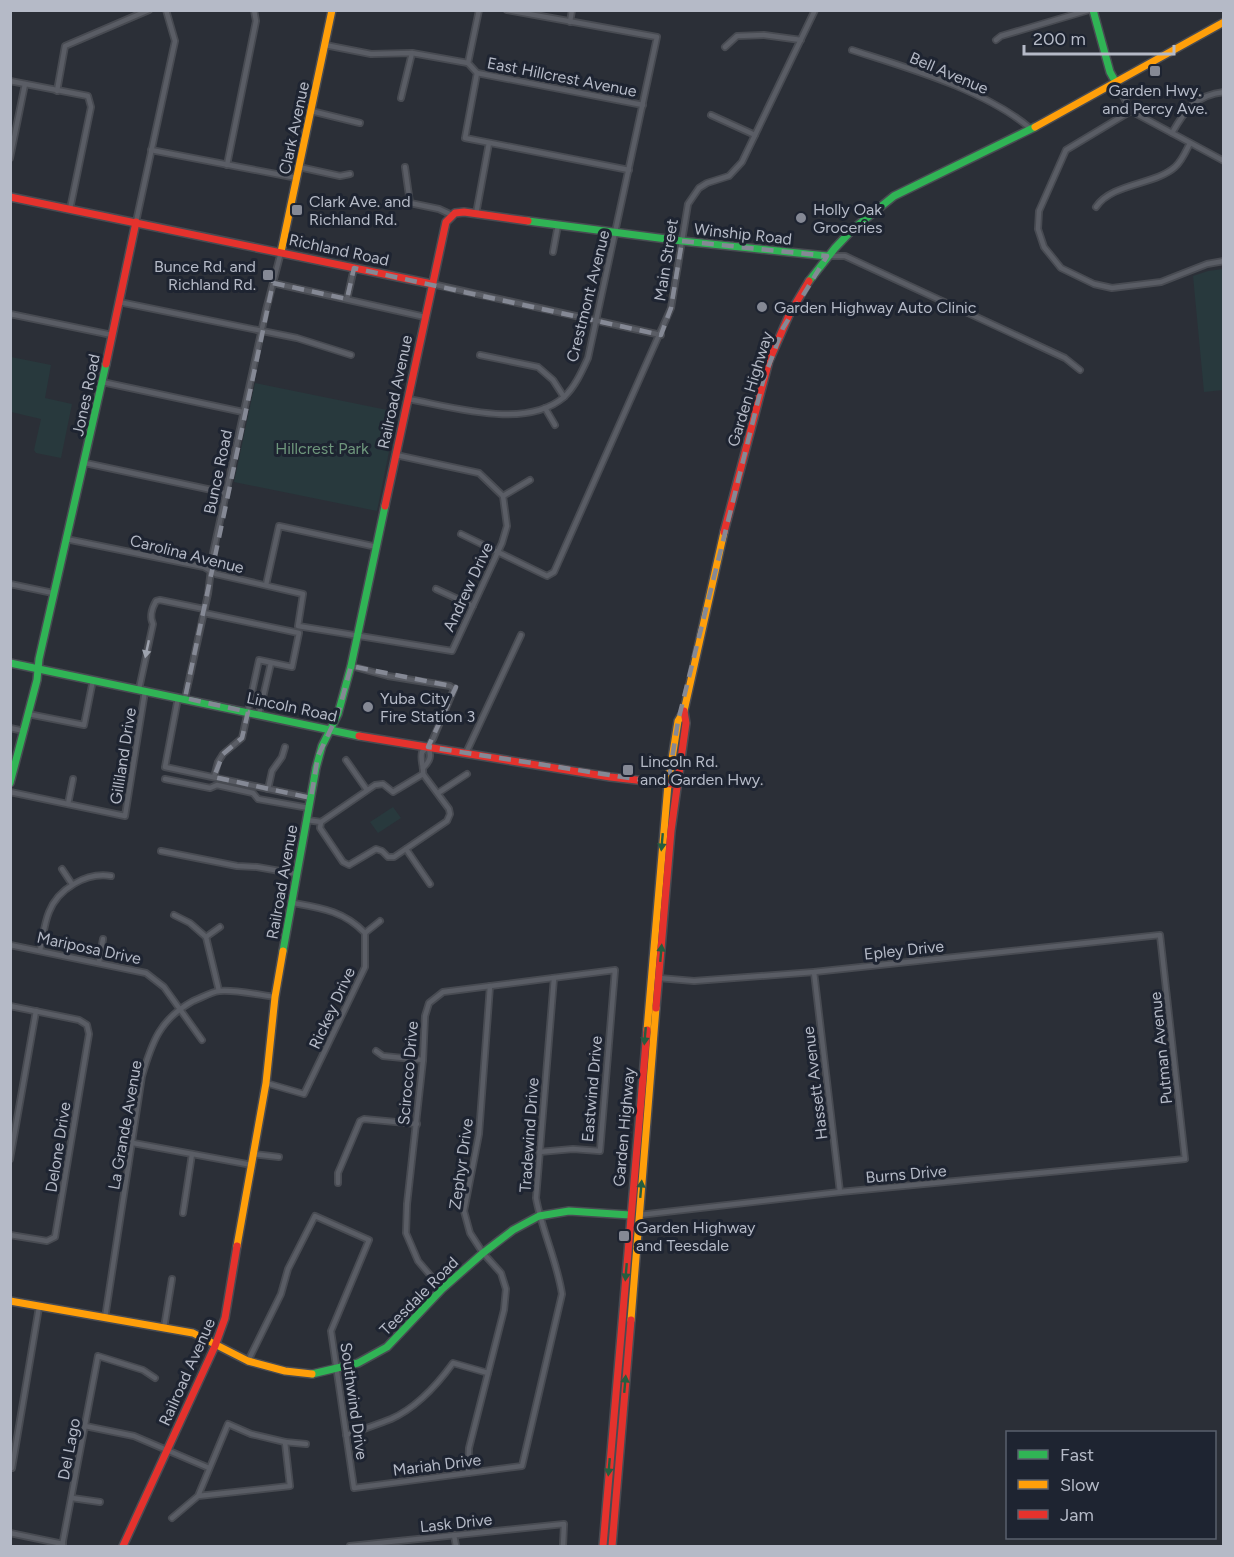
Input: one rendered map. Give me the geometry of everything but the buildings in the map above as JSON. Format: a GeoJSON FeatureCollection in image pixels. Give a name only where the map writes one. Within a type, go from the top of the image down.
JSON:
{"type":"FeatureCollection","features":[{"type":"Feature","properties":{"kind":"street"},"geometry":{"type":"LineString","coordinates":[[57,90],[65,46],[149,10]]}},
{"type":"Feature","properties":{"kind":"street","name":"Jones Road"},"geometry":{"type":"LineString","coordinates":[[11,782],[85,463],[175,41],[166,10]]}},
{"type":"Feature","properties":{"kind":"street"},"geometry":{"type":"LineString","coordinates":[[227,165],[256,21],[254,10]]}},
{"type":"Feature","properties":{"kind":"street","name":"Clark Avenue"},"geometry":{"type":"LineString","coordinates":[[282,252],[332,10]]}},
{"type":"Feature","properties":{"kind":"street"},"geometry":{"type":"LineString","coordinates":[[478,10],[468,63],[477,73],[465,138],[629,170]]}},
{"type":"Feature","properties":{"kind":"street"},"geometry":{"type":"LineString","coordinates":[[507,10],[570,22],[572,10]]}},
{"type":"Feature","properties":{"kind":"street","name":"Main Street"},"geometry":{"type":"LineString","coordinates":[[497,553],[547,576],[554,572],[671,308],[685,212],[692,196],[707,183],[729,177],[736,170],[815,10]]}},
{"type":"Feature","properties":{"kind":"street"},"geometry":{"type":"LineString","coordinates":[[996,40],[1001,36],[1091,10],[1110,72],[1131,111],[1224,161]]}},
{"type":"Feature","properties":{"kind":"street","name":"Crestmont Avenue"},"geometry":{"type":"LineString","coordinates":[[408,399],[500,415],[519,415],[545,408],[564,397],[580,376],[588,358],[657,37],[570,22]]}},
{"type":"Feature","properties":{"kind":"street","name":"Garden Highway"},"geometry":{"type":"LineString","coordinates":[[603,1546],[650,977],[678,721],[684,711],[730,506],[769,362],[794,308],[827,256],[857,224],[894,196],[1031,129],[1224,22]]}},
{"type":"Feature","properties":{"kind":"street"},"geometry":{"type":"LineString","coordinates":[[724,47],[737,36],[764,35],[801,40]]}},
{"type":"Feature","properties":{"kind":"street","name":"East Hillcrest Avenue"},"geometry":{"type":"LineString","coordinates":[[325,45],[371,54],[412,53],[468,63]]}},
{"type":"Feature","properties":{"kind":"street","name":"Bell Avenue"},"geometry":{"type":"LineString","coordinates":[[852,50],[926,74],[972,94],[1015,117],[1031,129]]}},
{"type":"Feature","properties":{"kind":"street"},"geometry":{"type":"LineString","coordinates":[[401,98],[412,53]]}},
{"type":"Feature","properties":{"kind":"street","name":"East Hillcrest Avenue"},"geometry":{"type":"LineString","coordinates":[[477,73],[643,105]]}},
{"type":"Feature","properties":{"kind":"street"},"geometry":{"type":"LineString","coordinates":[[10,81],[88,96],[91,107],[70,209]]}},
{"type":"Feature","properties":{"kind":"street"},"geometry":{"type":"LineString","coordinates":[[10,158],[25,84]]}},
{"type":"Feature","properties":{"kind":"street"},"geometry":{"type":"LineString","coordinates":[[1172,134],[1183,113],[1195,101],[1213,93],[1224,92]]}},
{"type":"Feature","properties":{"kind":"street"},"geometry":{"type":"LineString","coordinates":[[311,111],[360,123]]}},
{"type":"Feature","properties":{"kind":"street"},"geometry":{"type":"LineString","coordinates":[[1131,111],[1066,150],[1039,211],[1038,229],[1044,247],[1062,268],[1094,284],[1112,288],[1161,282],[1207,264],[1224,261]]}},
{"type":"Feature","properties":{"kind":"street"},"geometry":{"type":"LineString","coordinates":[[711,115],[755,135]]}},
{"type":"Feature","properties":{"kind":"street"},"geometry":{"type":"LineString","coordinates":[[476,214],[489,143]]}},
{"type":"Feature","properties":{"kind":"street"},"geometry":{"type":"LineString","coordinates":[[1096,207],[1104,197],[1169,171],[1180,162],[1190,143]]}},
{"type":"Feature","properties":{"kind":"street"},"geometry":{"type":"LineString","coordinates":[[151,150],[297,178]]}},
{"type":"Feature","properties":{"kind":"street"},"geometry":{"type":"LineString","coordinates":[[299,167],[340,176],[350,174]]}},
{"type":"Feature","properties":{"kind":"street"},"geometry":{"type":"LineString","coordinates":[[405,167],[410,203],[439,209],[452,215]]}},
{"type":"Feature","properties":{"kind":"street","name":"Richland Road"},"geometry":{"type":"LineString","coordinates":[[10,197],[282,252],[661,335]]}},
{"type":"Feature","properties":{"kind":"street","name":"Winship Road"},"geometry":{"type":"LineString","coordinates":[[452,215],[459,212],[682,241],[845,256],[1065,358],[1080,370]]}},
{"type":"Feature","properties":{"kind":"street","name":"Railroad Avenue"},"geometry":{"type":"LineString","coordinates":[[123,1546],[215,1346],[225,1318],[266,1083],[275,997],[318,756],[338,714],[351,666],[444,227],[452,215]]}},
{"type":"Feature","properties":{"kind":"street"},"geometry":{"type":"LineString","coordinates":[[553,252],[558,225]]}},
{"type":"Feature","properties":{"kind":"street","name":"Bunce Road"},"geometry":{"type":"LineString","coordinates":[[214,777],[165,767],[204,611],[243,412],[282,252]]}},
{"type":"Feature","properties":{"kind":"street"},"geometry":{"type":"LineString","coordinates":[[347,299],[354,268]]}},
{"type":"Feature","properties":{"kind":"street"},"geometry":{"type":"LineString","coordinates":[[273,282],[425,317]]}},
{"type":"Feature","properties":{"kind":"street"},"geometry":{"type":"LineString","coordinates":[[119,302],[306,340],[351,355]]}},
{"type":"Feature","properties":{"kind":"street"},"geometry":{"type":"LineString","coordinates":[[10,314],[112,334]]}},
{"type":"Feature","properties":{"kind":"street"},"geometry":{"type":"LineString","coordinates":[[480,355],[538,367],[553,380],[564,397]]}},
{"type":"Feature","properties":{"kind":"street"},"geometry":{"type":"LineString","coordinates":[[102,382],[243,412]]}},
{"type":"Feature","properties":{"kind":"street"},"geometry":{"type":"LineString","coordinates":[[545,408],[555,425]]}},
{"type":"Feature","properties":{"kind":"street"},"geometry":{"type":"LineString","coordinates":[[396,455],[479,473],[503,496],[530,480]]}},
{"type":"Feature","properties":{"kind":"street"},"geometry":{"type":"LineString","coordinates":[[85,463],[226,493]]}},
{"type":"Feature","properties":{"kind":"street","name":"Andrew Drive"},"geometry":{"type":"LineString","coordinates":[[298,626],[452,651],[507,526],[503,496]]}},
{"type":"Feature","properties":{"kind":"street"},"geometry":{"type":"LineString","coordinates":[[266,585],[279,526],[377,547]]}},
{"type":"Feature","properties":{"kind":"street"},"geometry":{"type":"LineString","coordinates":[[460,534],[497,553]]}},
{"type":"Feature","properties":{"kind":"street","name":"Carolina Avenue"},"geometry":{"type":"LineString","coordinates":[[66,539],[204,567],[216,574],[303,594],[298,626]]}},
{"type":"Feature","properties":{"kind":"street"},"geometry":{"type":"LineString","coordinates":[[10,584],[53,593]]}},
{"type":"Feature","properties":{"kind":"street"},"geometry":{"type":"LineString","coordinates":[[436,589],[473,606]]}},
{"type":"Feature","properties":{"kind":"street"},"geometry":{"type":"LineString","coordinates":[[142,690],[153,624],[150,619],[156,601],[160,600],[299,633],[292,667],[259,660],[242,738],[223,754],[214,777],[310,798]]}},
{"type":"Feature","properties":{"kind":"street"},"geometry":{"type":"LineString","coordinates":[[466,753],[521,635]]}},
{"type":"Feature","properties":{"kind":"street","name":"Lincoln Road"},"geometry":{"type":"LineString","coordinates":[[10,663],[428,747],[610,777],[672,784]]}},
{"type":"Feature","properties":{"kind":"street"},"geometry":{"type":"LineString","coordinates":[[259,714],[271,663]]}},
{"type":"Feature","properties":{"kind":"street"},"geometry":{"type":"LineString","coordinates":[[321,825],[343,862],[349,865],[376,849],[391,858],[449,817],[449,809],[423,771],[420,762],[422,752],[428,747],[454,689],[450,686],[351,666]]}},
{"type":"Feature","properties":{"kind":"street"},"geometry":{"type":"LineString","coordinates":[[28,714],[84,725],[93,680]]}},
{"type":"Feature","properties":{"kind":"street","name":"Gilliland Drive"},"geometry":{"type":"LineString","coordinates":[[10,792],[125,816],[142,690]]}},
{"type":"Feature","properties":{"kind":"street"},"geometry":{"type":"LineString","coordinates":[[10,728],[24,731]]}},
{"type":"Feature","properties":{"kind":"street"},"geometry":{"type":"LineString","coordinates":[[268,789],[272,771],[282,757],[285,747]]}},
{"type":"Feature","properties":{"kind":"street"},"geometry":{"type":"LineString","coordinates":[[306,823],[321,825],[367,790],[379,784],[385,785],[393,792],[423,771],[431,754],[428,747]]}},
{"type":"Feature","properties":{"kind":"street"},"geometry":{"type":"LineString","coordinates":[[346,760],[367,790]]}},
{"type":"Feature","properties":{"kind":"street"},"geometry":{"type":"LineString","coordinates":[[438,793],[467,774]]}},
{"type":"Feature","properties":{"kind":"street"},"geometry":{"type":"LineString","coordinates":[[165,778],[210,788],[217,785],[253,793],[258,799],[309,808]]}},
{"type":"Feature","properties":{"kind":"street"},"geometry":{"type":"LineString","coordinates":[[68,804],[73,779]]}},
{"type":"Feature","properties":{"kind":"street","name":"Garden Highway"},"geometry":{"type":"LineString","coordinates":[[612,1546],[672,784]]}},
{"type":"Feature","properties":{"kind":"street"},"geometry":{"type":"LineString","coordinates":[[406,849],[430,884]]}},
{"type":"Feature","properties":{"kind":"street"},"geometry":{"type":"LineString","coordinates":[[161,851],[237,866],[298,874]]}},
{"type":"Feature","properties":{"kind":"street"},"geometry":{"type":"LineString","coordinates":[[62,869],[72,884]]}},
{"type":"Feature","properties":{"kind":"street"},"geometry":{"type":"LineString","coordinates":[[40,950],[48,913],[53,904],[72,884],[94,876],[111,876]]}},
{"type":"Feature","properties":{"kind":"street"},"geometry":{"type":"LineString","coordinates":[[293,903],[326,909],[353,920],[365,933],[380,921]]}},
{"type":"Feature","properties":{"kind":"street"},"geometry":{"type":"LineString","coordinates":[[174,915],[190,923],[206,937],[219,991],[275,997]]}},
{"type":"Feature","properties":{"kind":"street"},"geometry":{"type":"LineString","coordinates":[[206,937],[220,927]]}},
{"type":"Feature","properties":{"kind":"street","name":"Rickey Drive"},"geometry":{"type":"LineString","coordinates":[[266,1083],[304,1094],[365,967],[365,933]]}},
{"type":"Feature","properties":{"kind":"street","name":"Epley Drive"},"geometry":{"type":"LineString","coordinates":[[650,977],[694,981],[814,972],[1160,935]]}},
{"type":"Feature","properties":{"kind":"street","name":"Putman Avenue"},"geometry":{"type":"LineString","coordinates":[[1160,935],[1185,1159]]}},
{"type":"Feature","properties":{"kind":"street"},"geometry":{"type":"LineString","coordinates":[[99,962],[102,939]]}},
{"type":"Feature","properties":{"kind":"street","name":"Mariposa Drive"},"geometry":{"type":"LineString","coordinates":[[10,945],[146,973],[164,987],[202,1040]]}},
{"type":"Feature","properties":{"kind":"street","name":"Scirocco Drive"},"geometry":{"type":"LineString","coordinates":[[442,1289],[418,1261],[406,1233],[407,1204],[423,1060],[425,1016],[429,1003],[442,992],[615,970]]}},
{"type":"Feature","properties":{"kind":"street","name":"Eastwind Drive"},"geometry":{"type":"LineString","coordinates":[[539,1152],[573,1149],[600,1151],[615,970]]}},
{"type":"Feature","properties":{"kind":"street","name":"Hassett Avenue"},"geometry":{"type":"LineString","coordinates":[[814,972],[840,1192]]}},
{"type":"Feature","properties":{"kind":"street","name":"Tradewind Drive"},"geometry":{"type":"LineString","coordinates":[[522,1466],[562,1294],[559,1277],[539,1216],[536,1198],[554,978]]}},
{"type":"Feature","properties":{"kind":"street","name":"Zephyr Drive"},"geometry":{"type":"LineString","coordinates":[[468,1473],[469,1448],[504,1310],[506,1289],[501,1272],[483,1253],[470,1233],[464,1211],[479,1134],[490,986]]}},
{"type":"Feature","properties":{"kind":"street","name":"La Grande Avenue"},"geometry":{"type":"LineString","coordinates":[[105,1318],[142,1076],[151,1046],[163,1024],[179,1009],[219,991]]}},
{"type":"Feature","properties":{"kind":"street"},"geometry":{"type":"LineString","coordinates":[[10,1006],[36,1011],[10,1159]]}},
{"type":"Feature","properties":{"kind":"street","name":"Delone Drive"},"geometry":{"type":"LineString","coordinates":[[10,1235],[47,1241],[55,1237],[89,1034],[87,1025],[79,1020],[36,1011]]}},
{"type":"Feature","properties":{"kind":"street"},"geometry":{"type":"LineString","coordinates":[[376,1051],[383,1056],[423,1060]]}},
{"type":"Feature","properties":{"kind":"street"},"geometry":{"type":"LineString","coordinates":[[338,1183],[338,1173],[360,1121],[364,1119],[417,1124]]}},
{"type":"Feature","properties":{"kind":"street"},"geometry":{"type":"LineString","coordinates":[[133,1143],[252,1165]]}},
{"type":"Feature","properties":{"kind":"street"},"geometry":{"type":"LineString","coordinates":[[183,1213],[192,1154]]}},
{"type":"Feature","properties":{"kind":"street"},"geometry":{"type":"LineString","coordinates":[[253,1154],[279,1157]]}},
{"type":"Feature","properties":{"kind":"street","name":"Burns Drive"},"geometry":{"type":"LineString","coordinates":[[630,1215],[840,1192],[1185,1159]]}},
{"type":"Feature","properties":{"kind":"street","name":"Teesdale Road"},"geometry":{"type":"LineString","coordinates":[[10,1300],[193,1333],[248,1361],[285,1371],[310,1374],[357,1364],[387,1347],[442,1289],[483,1253],[513,1230],[539,1216],[569,1211],[630,1215]]}},
{"type":"Feature","properties":{"kind":"street","name":"Southwind Drive"},"geometry":{"type":"LineString","coordinates":[[248,1361],[281,1294],[288,1269],[315,1215],[369,1240],[331,1331],[354,1488]]}},
{"type":"Feature","properties":{"kind":"street"},"geometry":{"type":"LineString","coordinates":[[164,1328],[172,1279]]}},
{"type":"Feature","properties":{"kind":"street"},"geometry":{"type":"LineString","coordinates":[[11,1468],[39,1307]]}},
{"type":"Feature","properties":{"kind":"street","name":"Del Lago"},"geometry":{"type":"LineString","coordinates":[[63,1545],[98,1356],[143,1370],[155,1378]]}},
{"type":"Feature","properties":{"kind":"street"},"geometry":{"type":"LineString","coordinates":[[346,1435],[393,1418],[419,1401],[439,1382],[453,1363],[488,1373]]}},
{"type":"Feature","properties":{"kind":"street"},"geometry":{"type":"LineString","coordinates":[[172,1518],[198,1496],[228,1425],[251,1434],[306,1444]]}},
{"type":"Feature","properties":{"kind":"street"},"geometry":{"type":"LineString","coordinates":[[85,1426],[134,1436],[209,1468]]}},
{"type":"Feature","properties":{"kind":"street"},"geometry":{"type":"LineString","coordinates":[[198,1496],[290,1486],[285,1442]]}},
{"type":"Feature","properties":{"kind":"street","name":"Mariah Drive"},"geometry":{"type":"LineString","coordinates":[[354,1488],[522,1466]]}},
{"type":"Feature","properties":{"kind":"street"},"geometry":{"type":"LineString","coordinates":[[72,1498],[100,1502]]}},
{"type":"Feature","properties":{"kind":"street","name":"Lask Drive"},"geometry":{"type":"LineString","coordinates":[[350,1546],[395,1544],[454,1535],[564,1524],[563,1546]]}},
{"type":"Feature","properties":{"kind":"street"},"geometry":{"type":"LineString","coordinates":[[10,1533],[63,1545]]}},
{"type":"Feature","properties":{"kind":"street"},"geometry":{"type":"LineString","coordinates":[[454,1535],[456,1546]]}},
{"type":"Feature","properties":{"kind":"highlighted area"},"geometry":{"type":"Polygon","coordinates":[[[682,241],[827,256],[783,328],[763,381],[678,721],[668,784],[428,747],[456,687],[351,666],[338,714],[318,756],[311,798],[214,777],[223,754],[242,738],[248,712],[185,698],[273,283],[347,299],[354,268],[661,335],[671,308],[682,241]]]}},
{"type":"Feature","properties":{"kind":"green space"},"geometry":{"type":"Polygon","coordinates":[[[1223,269],[1223,390],[1204,392],[1193,276],[1223,269]]]}},
{"type":"Feature","properties":{"kind":"green space"},"geometry":{"type":"Polygon","coordinates":[[[11,357],[51,365],[45,398],[72,404],[61,458],[36,453],[34,450],[41,419],[11,412],[11,357]]]}},
{"type":"Feature","properties":{"kind":"green space","name":"Hillcrest Park"},"geometry":{"type":"Polygon","coordinates":[[[255,383],[397,412],[377,511],[234,482],[255,383]]]}},
{"type":"Feature","properties":{"kind":"green space"},"geometry":{"type":"Polygon","coordinates":[[[393,807],[401,818],[378,833],[370,822],[393,807]]]}},
{"type":"Feature","properties":{"kind":"traffic: fast"},"geometry":{"type":"LineString","coordinates":[[1093,10],[1110,72],[1115,81]]}},
{"type":"Feature","properties":{"kind":"traffic: fast"},"geometry":{"type":"LineString","coordinates":[[809,281],[853,229],[894,196],[1035,127]]}},
{"type":"Feature","properties":{"kind":"traffic: fast"},"geometry":{"type":"LineString","coordinates":[[528,221],[682,241],[827,256]]}},
{"type":"Feature","properties":{"kind":"traffic: fast"},"geometry":{"type":"LineString","coordinates":[[10,783],[37,680],[39,659],[106,364]]}},
{"type":"Feature","properties":{"kind":"traffic: fast"},"geometry":{"type":"LineString","coordinates":[[283,951],[316,768],[322,746],[338,714],[351,666],[385,506]]}},
{"type":"Feature","properties":{"kind":"traffic: fast"},"geometry":{"type":"LineString","coordinates":[[10,663],[359,736]]}},
{"type":"Feature","properties":{"kind":"traffic: fast"},"geometry":{"type":"LineString","coordinates":[[312,1374],[358,1363],[387,1347],[442,1289],[483,1253],[513,1230],[539,1216],[569,1211],[630,1215]]}},
{"type":"Feature","properties":{"kind":"traffic: slow"},"geometry":{"type":"LineString","coordinates":[[281,252],[332,10]]}},
{"type":"Feature","properties":{"kind":"traffic: slow"},"geometry":{"type":"LineString","coordinates":[[1035,127],[1224,22]]}},
{"type":"Feature","properties":{"kind":"traffic: slow"},"geometry":{"type":"LineString","coordinates":[[647,1030],[668,784],[678,721],[684,711],[724,532]]}},
{"type":"Feature","properties":{"kind":"traffic: slow"},"geometry":{"type":"LineString","coordinates":[[237,1246],[266,1083],[275,997],[283,951]]}},
{"type":"Feature","properties":{"kind":"traffic: slow"},"geometry":{"type":"LineString","coordinates":[[631,1320],[656,1008]]}},
{"type":"Feature","properties":{"kind":"traffic: slow"},"geometry":{"type":"LineString","coordinates":[[10,1301],[193,1333],[248,1361],[285,1371],[312,1374]]}},
{"type":"Feature","properties":{"kind":"traffic: jam"},"geometry":{"type":"LineString","coordinates":[[10,197],[432,284]]}},
{"type":"Feature","properties":{"kind":"traffic: jam"},"geometry":{"type":"LineString","coordinates":[[385,506],[446,222],[455,213],[464,212],[528,221]]}},
{"type":"Feature","properties":{"kind":"traffic: jam"},"geometry":{"type":"LineString","coordinates":[[106,364],[136,222]]}},
{"type":"Feature","properties":{"kind":"traffic: jam"},"geometry":{"type":"LineString","coordinates":[[724,532],[769,361],[790,313],[809,281]]}},
{"type":"Feature","properties":{"kind":"traffic: jam"},"geometry":{"type":"LineString","coordinates":[[656,1008],[671,831],[686,723],[684,711]]}},
{"type":"Feature","properties":{"kind":"traffic: jam"},"geometry":{"type":"LineString","coordinates":[[359,736],[610,777],[672,784]]}},
{"type":"Feature","properties":{"kind":"traffic: jam"},"geometry":{"type":"LineString","coordinates":[[603,1546],[647,1030]]}},
{"type":"Feature","properties":{"kind":"traffic: jam"},"geometry":{"type":"LineString","coordinates":[[123,1546],[215,1346],[225,1318],[237,1246]]}},
{"type":"Feature","properties":{"kind":"traffic: jam"},"geometry":{"type":"LineString","coordinates":[[612,1546],[631,1320]]}},
{"type":"Feature","properties":{"kind":"place","name":"Garden Hwy. and Percy Ave."},"geometry":{"type":"Point","coordinates":[1155,71]}},
{"type":"Feature","properties":{"kind":"place","name":"Clark Ave. and Richland Rd."},"geometry":{"type":"Point","coordinates":[297,210]}},
{"type":"Feature","properties":{"kind":"place","name":"Holly Oak Groceries"},"geometry":{"type":"Point","coordinates":[801,218]}},
{"type":"Feature","properties":{"kind":"place","name":"Bunce Rd. and Richland Rd."},"geometry":{"type":"Point","coordinates":[268,275]}},
{"type":"Feature","properties":{"kind":"place","name":"Garden Highway Auto Clinic"},"geometry":{"type":"Point","coordinates":[762,307]}},
{"type":"Feature","properties":{"kind":"place","name":"Yuba City Fire Station 3"},"geometry":{"type":"Point","coordinates":[368,707]}},
{"type":"Feature","properties":{"kind":"place","name":"Lincoln Rd. and Garden Hwy."},"geometry":{"type":"Point","coordinates":[628,770]}},
{"type":"Feature","properties":{"kind":"place","name":"Garden Highway and Teesdale"},"geometry":{"type":"Point","coordinates":[624,1236]}}]}
